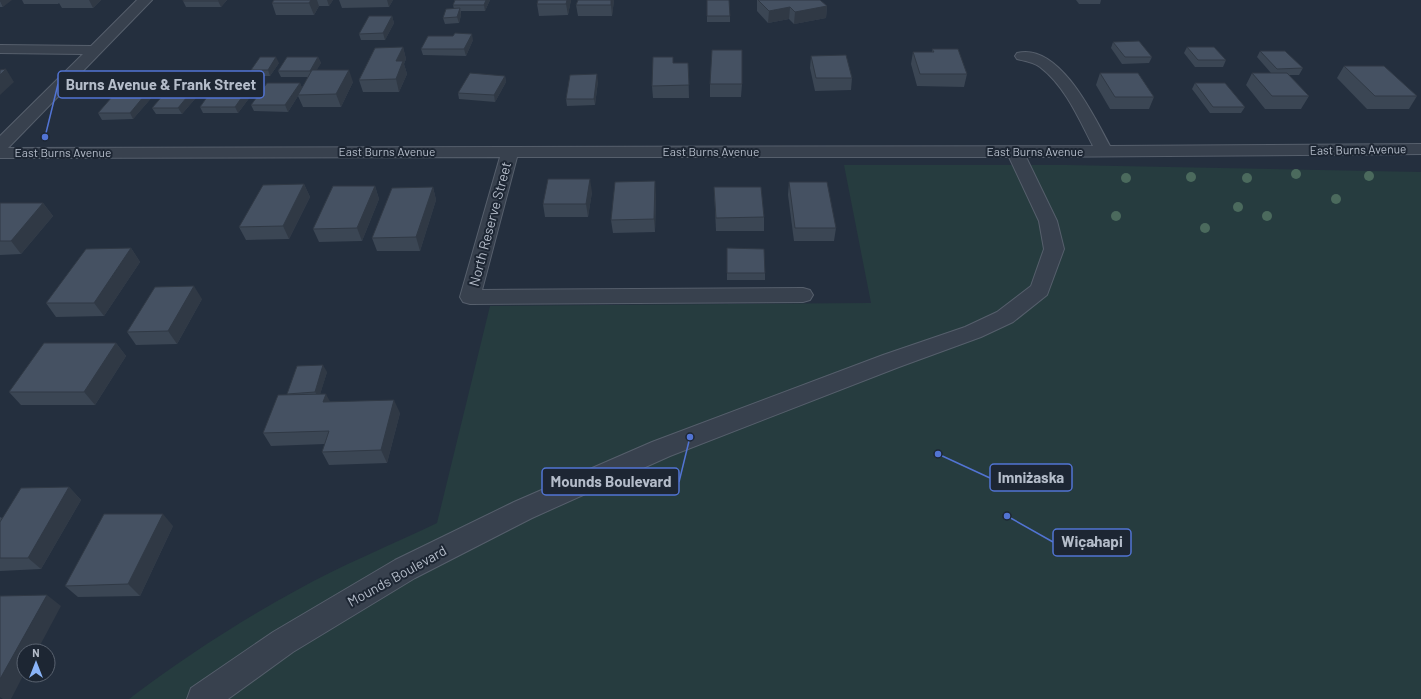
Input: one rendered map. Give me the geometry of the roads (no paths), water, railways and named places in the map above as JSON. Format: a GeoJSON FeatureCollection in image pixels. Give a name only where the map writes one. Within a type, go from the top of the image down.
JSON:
{"type":"FeatureCollection","features":[{"type":"Feature","properties":{"kind":"street"},"geometry":{"type":"LineString","coordinates":[[0,146],[145,0]]}},
{"type":"Feature","properties":{"kind":"street"},"geometry":{"type":"LineString","coordinates":[[0,49],[95,50]]}},
{"type":"Feature","properties":{"kind":"street"},"geometry":{"type":"LineString","coordinates":[[1022,56],[1034,58],[1057,75],[1074,97],[1105,152]]}},
{"type":"Feature","properties":{"kind":"street","name":"East Burns Avenue"},"geometry":{"type":"LineString","coordinates":[[0,153],[510,151],[1105,152],[1421,150]]}},
{"type":"Feature","properties":{"kind":"street","name":"North Reserve Street"},"geometry":{"type":"LineString","coordinates":[[510,151],[470,297],[803,295]]}},
{"type":"Feature","properties":{"kind":"street","name":"Mounds Boulevard"},"geometry":{"type":"LineString","coordinates":[[202,699],[282,642],[398,574],[523,510],[661,449],[891,361],[973,332],[1005,316],[1040,290],[1054,249],[1048,221],[1015,152]]}},
{"type":"Feature","properties":{"kind":"place","name":"Burns Avenue & Frank Street"},"geometry":{"type":"Point","coordinates":[45,137]}},
{"type":"Feature","properties":{"kind":"place","name":"Mounds Boulevard"},"geometry":{"type":"Point","coordinates":[690,437]}},
{"type":"Feature","properties":{"kind":"place","name":"Imniżaska"},"geometry":{"type":"Point","coordinates":[938,454]}},
{"type":"Feature","properties":{"kind":"place","name":"Wic̣aḣapi"},"geometry":{"type":"Point","coordinates":[1007,516]}}]}
